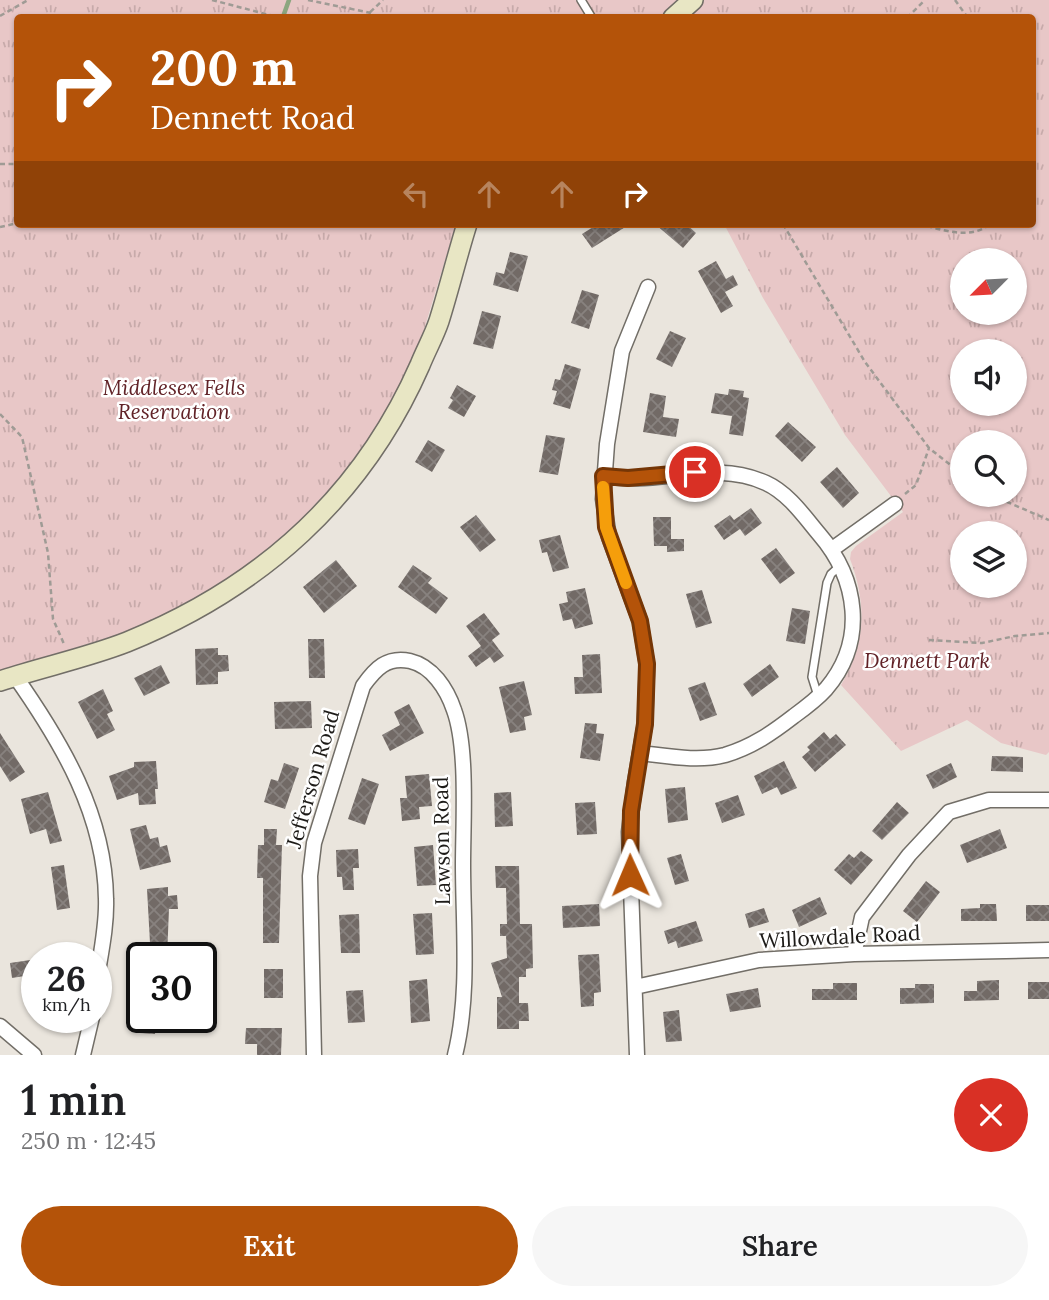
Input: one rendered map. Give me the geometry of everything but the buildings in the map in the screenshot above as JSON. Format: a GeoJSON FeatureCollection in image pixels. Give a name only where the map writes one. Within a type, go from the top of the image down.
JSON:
{"type":"FeatureCollection","features":[{"type":"Feature","properties":{"kind":"main road"},"geometry":{"type":"LineString","coordinates":[[677,14],[693,0]]}},
{"type":"Feature","properties":{"kind":"main road"},"geometry":{"type":"LineString","coordinates":[[8,678],[125,643],[185,616],[239,584],[270,561],[324,512],[357,474],[386,432],[411,385],[438,323],[466,228]]}},
{"type":"Feature","properties":{"kind":"street"},"geometry":{"type":"LineString","coordinates":[[637,1055],[629,842],[647,697],[647,664],[640,621],[606,527],[603,476],[622,351],[648,287]]}},
{"type":"Feature","properties":{"kind":"street"},"geometry":{"type":"LineString","coordinates":[[603,476],[628,478],[713,472],[753,478],[782,493],[831,550],[841,565],[851,597],[851,634],[839,670],[818,697],[765,738],[723,755],[699,758],[641,753]]}},
{"type":"Feature","properties":{"kind":"street"},"geometry":{"type":"LineString","coordinates":[[831,550],[895,503]]}},
{"type":"Feature","properties":{"kind":"street","name":"Jefferson Road"},"geometry":{"type":"LineString","coordinates":[[314,1055],[310,876],[314,843],[363,686],[375,669],[396,658]]}},
{"type":"Feature","properties":{"kind":"street","name":"Lawson Road"},"geometry":{"type":"LineString","coordinates":[[396,658],[419,663],[433,674],[451,702],[460,733],[463,975],[462,1027],[455,1055]]}},
{"type":"Feature","properties":{"kind":"street"},"geometry":{"type":"LineString","coordinates":[[8,678],[45,718],[72,764],[91,812],[102,855],[107,901],[102,942]]}},
{"type":"Feature","properties":{"kind":"street"},"geometry":{"type":"LineString","coordinates":[[854,954],[862,917],[909,855],[950,812],[989,800],[1049,800]]}},
{"type":"Feature","properties":{"kind":"street","name":"Willowdale Road"},"geometry":{"type":"LineString","coordinates":[[635,987],[759,960],[854,954],[1049,950]]}},
{"type":"Feature","properties":{"kind":"street"},"geometry":{"type":"LineString","coordinates":[[0,1026],[34,1055]]}},
{"type":"Feature","properties":{"kind":"street"},"geometry":{"type":"LineString","coordinates":[[83,1055],[88,1033]]}},
{"type":"Feature","properties":{"kind":"lane"},"geometry":{"type":"LineString","coordinates":[[818,697],[812,677],[825,596],[831,574],[841,565]]}},
{"type":"Feature","properties":{"kind":"path"},"geometry":{"type":"LineString","coordinates":[[0,16],[28,0]]}},
{"type":"Feature","properties":{"kind":"path"},"geometry":{"type":"LineString","coordinates":[[212,0],[266,14]]}},
{"type":"Feature","properties":{"kind":"path"},"geometry":{"type":"LineString","coordinates":[[308,0],[371,13],[383,0]]}},
{"type":"Feature","properties":{"kind":"path"},"geometry":{"type":"LineString","coordinates":[[911,14],[925,0]]}},
{"type":"Feature","properties":{"kind":"path"},"geometry":{"type":"LineString","coordinates":[[785,228],[865,362],[929,448],[950,465]]}},
{"type":"Feature","properties":{"kind":"path"},"geometry":{"type":"LineString","coordinates":[[941,228],[969,233],[986,228]]}},
{"type":"Feature","properties":{"kind":"path"},"geometry":{"type":"LineString","coordinates":[[0,414],[22,438],[48,553],[53,619],[60,637],[74,659]]}},
{"type":"Feature","properties":{"kind":"path"},"geometry":{"type":"LineString","coordinates":[[895,503],[916,485],[929,448]]}},
{"type":"Feature","properties":{"kind":"path"},"geometry":{"type":"LineString","coordinates":[[1019,507],[1049,520]]}},
{"type":"Feature","properties":{"kind":"path"},"geometry":{"type":"LineString","coordinates":[[929,640],[982,643],[1049,633]]}},
{"type":"Feature","properties":{"kind":"green space","name":"Middlesex Fells Reservation"},"geometry":{"type":"Polygon","coordinates":[[[0,0],[1049,0],[1049,752],[1046,755],[1001,743],[967,720],[901,751],[841,685],[855,654],[861,623],[859,591],[850,559],[851,552],[903,512],[845,435],[763,298],[726,228],[1036,228],[1036,14],[14,14],[14,228],[455,228],[420,343],[397,394],[378,426],[339,479],[290,531],[260,557],[178,611],[130,631],[0,671],[0,0]]]}},
{"type":"Feature","properties":{"kind":"waterway"},"geometry":{"type":"LineString","coordinates":[[284,14],[289,0]]}},
{"type":"Feature","properties":{"kind":"slow traffic"},"geometry":{"type":"LineString","coordinates":[[603,487],[606,527],[626,583]]}},
{"type":"Feature","properties":{"kind":"route"},"geometry":{"type":"LineString","coordinates":[[630,875],[629,832],[645,724],[647,664],[640,621],[606,527],[603,476],[628,478],[695,472]]}},
{"type":"Feature","properties":{"kind":"park label","name":"Dennett Park"},"geometry":{"type":"Point","coordinates":[927,661]}}]}
